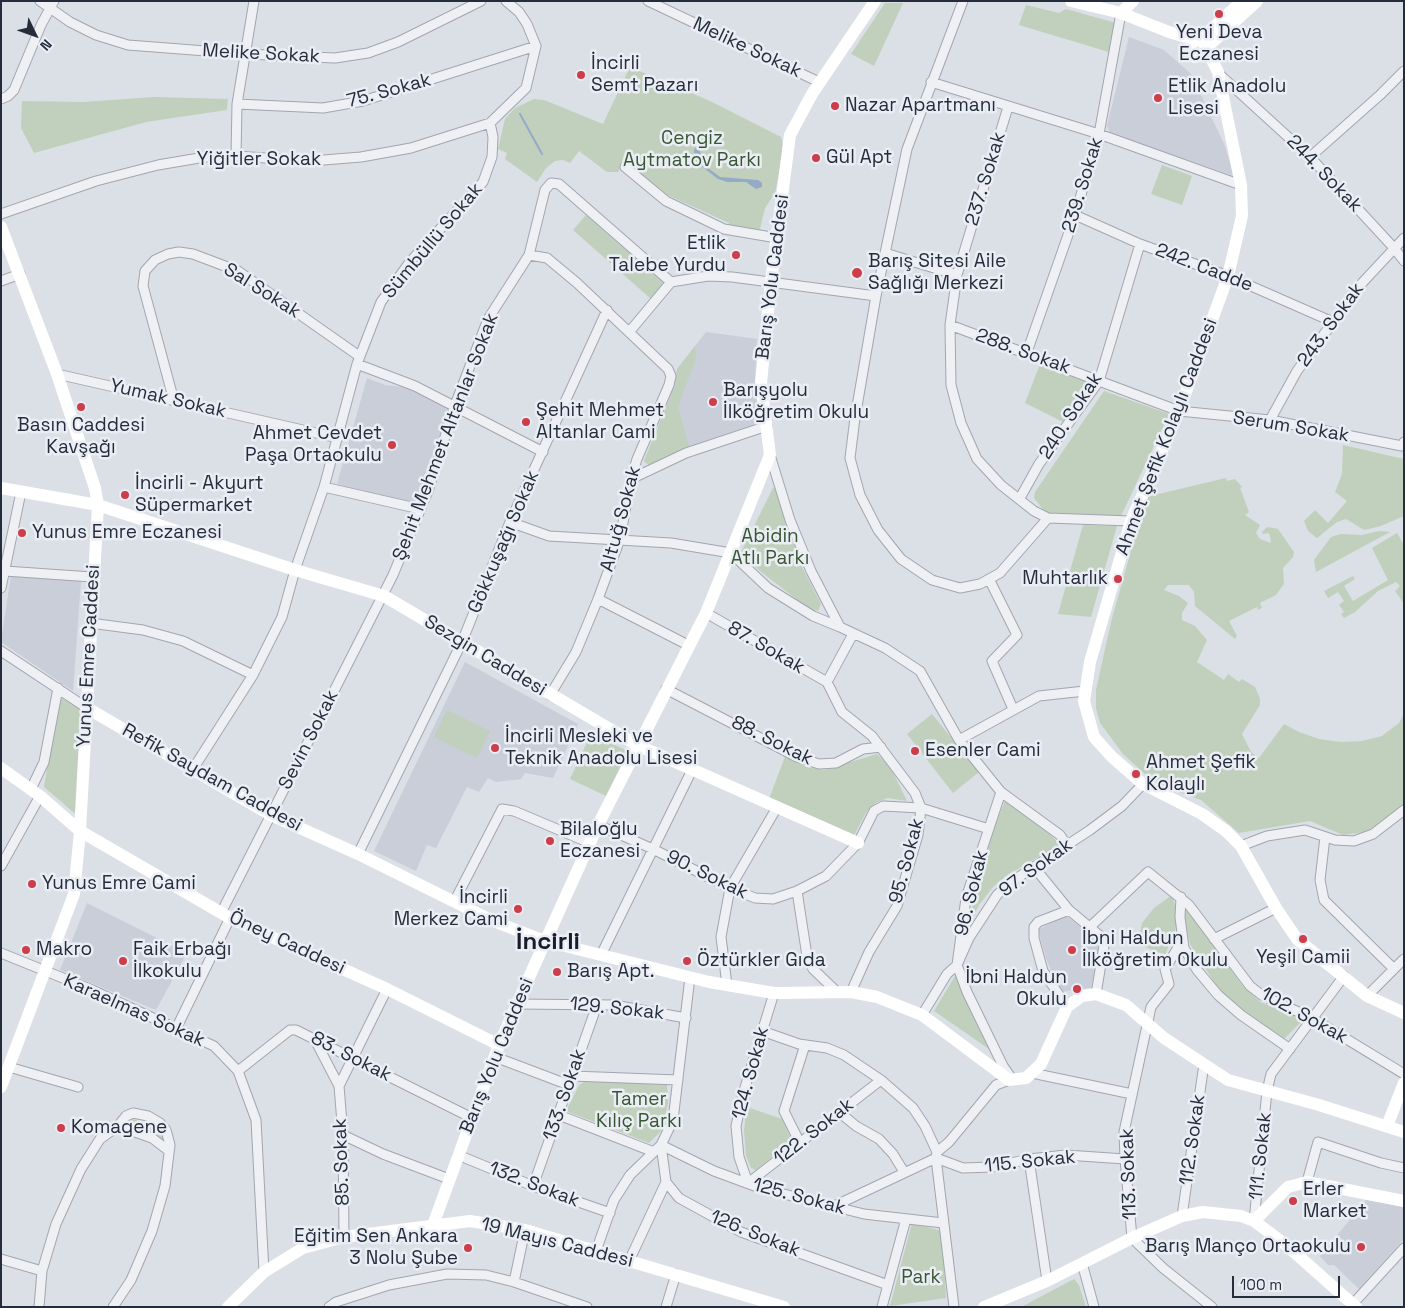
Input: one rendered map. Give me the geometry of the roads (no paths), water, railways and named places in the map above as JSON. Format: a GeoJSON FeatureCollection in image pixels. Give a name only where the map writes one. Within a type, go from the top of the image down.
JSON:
{"type":"FeatureCollection","features":[{"type":"Feature","properties":{"kind":"street","name":"Melike Sokak"},"geometry":{"type":"LineString","coordinates":[[40,1],[52,5],[96,35],[128,45],[246,54],[335,58],[368,53],[398,42],[481,1]]}},
{"type":"Feature","properties":{"kind":"street"},"geometry":{"type":"LineString","coordinates":[[236,156],[237,104],[254,1]]}},
{"type":"Feature","properties":{"kind":"street"},"geometry":{"type":"LineString","coordinates":[[490,123],[526,88],[536,46],[520,12],[506,1]]}},
{"type":"Feature","properties":{"kind":"street","name":"Melike Sokak"},"geometry":{"type":"LineString","coordinates":[[648,1],[820,82]]}},
{"type":"Feature","properties":{"kind":"street","name":"Barış Yolu Caddesi"},"geometry":{"type":"LineString","coordinates":[[432,1224],[497,1051],[517,1004],[598,825],[666,688],[706,613],[770,455],[761,383],[771,281],[790,135],[804,107],[874,1]]}},
{"type":"Feature","properties":{"kind":"street"},"geometry":{"type":"LineString","coordinates":[[963,1],[907,149],[876,296],[850,458],[860,495],[878,530],[901,559],[932,580],[960,588],[1000,574],[1048,518],[1131,521]]}},
{"type":"Feature","properties":{"kind":"street"},"geometry":{"type":"LineString","coordinates":[[1071,1],[1122,13],[1169,32],[1203,55],[1206,48],[1257,1]]}},
{"type":"Feature","properties":{"kind":"street"},"geometry":{"type":"LineString","coordinates":[[1122,13],[1132,1]]}},
{"type":"Feature","properties":{"kind":"street"},"geometry":{"type":"LineString","coordinates":[[1193,50],[1242,1]]}},
{"type":"Feature","properties":{"kind":"street"},"geometry":{"type":"LineString","coordinates":[[5,97],[14,90],[41,25],[52,5]]}},
{"type":"Feature","properties":{"kind":"street","name":"239. Sokak"},"geometry":{"type":"LineString","coordinates":[[1027,352],[1075,215],[1099,134],[1122,13]]}},
{"type":"Feature","properties":{"kind":"street","name":"75. Sokak"},"geometry":{"type":"LineString","coordinates":[[237,104],[323,108],[363,101],[536,46]]}},
{"type":"Feature","properties":{"kind":"street","name":"Ahmet Şefik Kolaylı Caddesi"},"geometry":{"type":"LineString","coordinates":[[1206,48],[1218,72],[1242,185],[1242,216],[1228,276],[1179,411],[1131,521],[1090,662],[1084,701],[1094,737],[1112,757],[1143,784],[1202,814],[1226,831],[1241,846],[1276,908],[1297,939],[1368,996],[1404,1013]]}},
{"type":"Feature","properties":{"kind":"street"},"geometry":{"type":"LineString","coordinates":[[1193,50],[1204,66],[1218,72]]}},
{"type":"Feature","properties":{"kind":"street"},"geometry":{"type":"LineString","coordinates":[[1310,157],[1380,95],[1404,71]]}},
{"type":"Feature","properties":{"kind":"street","name":"244. Sokak"},"geometry":{"type":"LineString","coordinates":[[1218,72],[1310,157],[1404,261]]}},
{"type":"Feature","properties":{"kind":"street"},"geometry":{"type":"LineString","coordinates":[[931,82],[1099,134],[1242,185]]}},
{"type":"Feature","properties":{"kind":"street","name":"237. Sokak"},"geometry":{"type":"LineString","coordinates":[[1008,107],[957,275],[950,325],[951,385],[961,423],[977,459],[1001,485],[1020,498],[1034,511],[1048,518]]}},
{"type":"Feature","properties":{"kind":"street","name":"Yiğitler Sokak"},"geometry":{"type":"LineString","coordinates":[[1,214],[96,181],[158,165],[205,157],[236,156],[311,161],[370,156],[411,148],[490,123]]}},
{"type":"Feature","properties":{"kind":"street","name":"Sümbüllü Sokak"},"geometry":{"type":"LineString","coordinates":[[193,769],[253,675],[282,616],[295,570],[324,487],[358,360],[381,302],[395,279],[484,182],[492,157],[493,137],[490,123]]}},
{"type":"Feature","properties":{"kind":"street"},"geometry":{"type":"LineString","coordinates":[[625,167],[666,200],[724,229],[777,238]]}},
{"type":"Feature","properties":{"kind":"street","name":"Şehit Mehmet Altanlar Sokak"},"geometry":{"type":"LineString","coordinates":[[384,596],[420,509],[455,405],[488,319],[529,255],[545,190],[551,183],[554,182],[671,282]]}},
{"type":"Feature","properties":{"kind":"street","name":"242. Cadde"},"geometry":{"type":"LineString","coordinates":[[1075,215],[1140,244],[1228,276],[1333,322]]}},
{"type":"Feature","properties":{"kind":"street","name":"Yunus Emre Caddesi"},"geometry":{"type":"LineString","coordinates":[[1,227],[57,374],[95,488],[98,505],[92,577],[88,708],[74,894],[1,1087]]}},
{"type":"Feature","properties":{"kind":"street","name":"243. Sokak"},"geometry":{"type":"LineString","coordinates":[[1270,420],[1297,371],[1333,322],[1363,282],[1404,238]]}},
{"type":"Feature","properties":{"kind":"street","name":"240. Sokak"},"geometry":{"type":"LineString","coordinates":[[1020,498],[1039,464],[1099,381],[1140,244]]}},
{"type":"Feature","properties":{"kind":"street","name":"Sal Sokak"},"geometry":{"type":"LineString","coordinates":[[174,401],[144,286],[146,271],[155,260],[168,254],[179,252],[193,254],[238,272],[358,360],[371,375],[415,386],[543,452]]}},
{"type":"Feature","properties":{"kind":"street"},"geometry":{"type":"LineString","coordinates":[[885,253],[957,275]]}},
{"type":"Feature","properties":{"kind":"street","name":"Altuğ Sokak"},"geometry":{"type":"LineString","coordinates":[[529,255],[547,258],[630,331],[668,368],[671,376],[669,385],[637,459],[631,479],[620,538],[598,599],[576,652],[550,695]]}},
{"type":"Feature","properties":{"kind":"street"},"geometry":{"type":"LineString","coordinates":[[1,281],[20,274]]}},
{"type":"Feature","properties":{"kind":"street"},"geometry":{"type":"LineString","coordinates":[[630,331],[671,282],[708,276],[771,281],[876,296]]}},
{"type":"Feature","properties":{"kind":"street","name":"Gökkuşağı Sokak"},"geometry":{"type":"LineString","coordinates":[[358,854],[462,642],[510,522],[607,310]]}},
{"type":"Feature","properties":{"kind":"street","name":"288. Sokak"},"geometry":{"type":"LineString","coordinates":[[950,325],[1027,352],[1179,411]]}},
{"type":"Feature","properties":{"kind":"street","name":"Yumak Sokak"},"geometry":{"type":"LineString","coordinates":[[57,374],[338,438]]}},
{"type":"Feature","properties":{"kind":"street","name":"Serum Sokak"},"geometry":{"type":"LineString","coordinates":[[1179,411],[1270,420],[1403,444]]}},
{"type":"Feature","properties":{"kind":"street"},"geometry":{"type":"LineString","coordinates":[[631,479],[686,453],[767,426]]}},
{"type":"Feature","properties":{"kind":"street"},"geometry":{"type":"LineString","coordinates":[[770,455],[790,520],[811,571],[840,627]]}},
{"type":"Feature","properties":{"kind":"street"},"geometry":{"type":"LineString","coordinates":[[324,487],[420,509]]}},
{"type":"Feature","properties":{"kind":"street","name":"Sezgin Caddesi"},"geometry":{"type":"LineString","coordinates":[[1,488],[98,505],[295,570],[384,596],[637,745],[776,809],[858,844]]}},
{"type":"Feature","properties":{"kind":"street"},"geometry":{"type":"LineString","coordinates":[[1,588],[21,492]]}},
{"type":"Feature","properties":{"kind":"street"},"geometry":{"type":"LineString","coordinates":[[510,522],[550,536],[572,539],[620,538],[671,543],[731,553],[768,588],[813,616],[885,648],[920,672],[959,740],[1001,792],[1060,836],[1066,844]]}},
{"type":"Feature","properties":{"kind":"street"},"geometry":{"type":"LineString","coordinates":[[5,571],[92,577]]}},
{"type":"Feature","properties":{"kind":"street"},"geometry":{"type":"LineString","coordinates":[[989,579],[1017,635],[992,661],[1013,709]]}},
{"type":"Feature","properties":{"kind":"street","name":"Sevin Sokak"},"geometry":{"type":"LineString","coordinates":[[176,1029],[271,815],[320,716],[384,596]]}},
{"type":"Feature","properties":{"kind":"street"},"geometry":{"type":"LineString","coordinates":[[598,599],[688,645]]}},
{"type":"Feature","properties":{"kind":"street","name":"87. Sokak"},"geometry":{"type":"LineString","coordinates":[[706,613],[827,682]]}},
{"type":"Feature","properties":{"kind":"street"},"geometry":{"type":"LineString","coordinates":[[90,623],[143,630],[183,641],[253,675]]}},
{"type":"Feature","properties":{"kind":"street"},"geometry":{"type":"LineString","coordinates":[[853,634],[827,682],[842,712],[872,736],[915,793],[921,808]]}},
{"type":"Feature","properties":{"kind":"street"},"geometry":{"type":"LineString","coordinates":[[1,650],[88,708]]}},
{"type":"Feature","properties":{"kind":"street"},"geometry":{"type":"LineString","coordinates":[[1,866],[36,792],[44,762],[58,688]]}},
{"type":"Feature","properties":{"kind":"street","name":"88. Sokak"},"geometry":{"type":"LineString","coordinates":[[666,688],[797,757],[819,764],[836,763],[863,749],[881,747]]}},
{"type":"Feature","properties":{"kind":"street"},"geometry":{"type":"LineString","coordinates":[[959,740],[1039,696],[1085,691]]}},
{"type":"Feature","properties":{"kind":"street","name":"Refik Saydam Caddesi"},"geometry":{"type":"LineString","coordinates":[[88,708],[271,815],[358,854],[493,921],[545,941],[728,985],[774,993],[836,991],[877,997],[922,1015],[1009,1080]]}},
{"type":"Feature","properties":{"kind":"street"},"geometry":{"type":"LineString","coordinates":[[1,768],[36,792],[80,831]]}},
{"type":"Feature","properties":{"kind":"street"},"geometry":{"type":"LineString","coordinates":[[600,955],[692,770]]}},
{"type":"Feature","properties":{"kind":"street","name":"97. Sokak"},"geometry":{"type":"LineString","coordinates":[[957,965],[982,914],[997,895],[1011,882],[1122,806],[1143,784]]}},
{"type":"Feature","properties":{"kind":"street","name":"96. Sokak"},"geometry":{"type":"LineString","coordinates":[[957,965],[966,898],[1001,792]]}},
{"type":"Feature","properties":{"kind":"street","name":"90. Sokak"},"geometry":{"type":"LineString","coordinates":[[598,825],[653,848],[730,888],[755,898],[772,899],[797,891],[826,876],[858,844],[874,811],[883,806],[921,808],[989,829]]}},
{"type":"Feature","properties":{"kind":"street","name":"95. Sokak"},"geometry":{"type":"LineString","coordinates":[[851,992],[870,952],[897,906],[918,835],[921,808]]}},
{"type":"Feature","properties":{"kind":"street"},"geometry":{"type":"LineString","coordinates":[[454,902],[502,809],[514,811],[590,843]]}},
{"type":"Feature","properties":{"kind":"street"},"geometry":{"type":"LineString","coordinates":[[728,985],[722,937],[730,888],[776,809]]}},
{"type":"Feature","properties":{"kind":"street"},"geometry":{"type":"LineString","coordinates":[[1241,846],[1267,836],[1297,831],[1312,831],[1325,837],[1344,841],[1364,838],[1404,810]]}},
{"type":"Feature","properties":{"kind":"street","name":"Öney Caddesi"},"geometry":{"type":"LineString","coordinates":[[80,831],[225,915],[387,989],[497,1051]]}},
{"type":"Feature","properties":{"kind":"street"},"geometry":{"type":"LineString","coordinates":[[1325,837],[1320,880],[1324,900],[1394,969]]}},
{"type":"Feature","properties":{"kind":"street"},"geometry":{"type":"LineString","coordinates":[[1034,867],[1069,910],[1106,940],[1096,994]]}},
{"type":"Feature","properties":{"kind":"street","name":"102. Sokak"},"geometry":{"type":"LineString","coordinates":[[1091,926],[1148,872],[1181,897],[1250,986],[1263,996],[1312,1018],[1404,1074]]}},
{"type":"Feature","properties":{"kind":"street"},"geometry":{"type":"LineString","coordinates":[[797,891],[807,956],[814,969],[836,991]]}},
{"type":"Feature","properties":{"kind":"street"},"geometry":{"type":"LineString","coordinates":[[1181,897],[1180,917],[1184,948],[1197,970],[1218,995],[1240,1015],[1290,1049]]}},
{"type":"Feature","properties":{"kind":"street"},"geometry":{"type":"LineString","coordinates":[[1214,939],[1276,908]]}},
{"type":"Feature","properties":{"kind":"street"},"geometry":{"type":"LineString","coordinates":[[1067,1007],[1043,971],[1034,938],[1034,927],[1038,922],[1069,910]]}},
{"type":"Feature","properties":{"kind":"street","name":"113. Sokak"},"geometry":{"type":"LineString","coordinates":[[1132,1238],[1124,1132],[1150,1007],[1169,984],[1165,969],[1183,939]]}},
{"type":"Feature","properties":{"kind":"street","name":"Karaelmas Sokak"},"geometry":{"type":"LineString","coordinates":[[1,954],[45,973],[90,989],[214,1046],[238,1071],[256,1120],[264,1272]]}},
{"type":"Feature","properties":{"kind":"street"},"geometry":{"type":"LineString","coordinates":[[1368,996],[1404,959]]}},
{"type":"Feature","properties":{"kind":"street"},"geometry":{"type":"LineString","coordinates":[[922,1015],[947,974],[957,965],[975,1008],[1003,1066],[1009,1073],[1009,1080]]}},
{"type":"Feature","properties":{"kind":"street","name":"111. Sokak"},"geometry":{"type":"LineString","coordinates":[[1254,1221],[1267,1091],[1271,1074],[1344,976]]}},
{"type":"Feature","properties":{"kind":"street"},"geometry":{"type":"LineString","coordinates":[[596,1251],[614,1200],[630,1175],[657,1149],[673,1120],[690,977]]}},
{"type":"Feature","properties":{"kind":"street","name":"85. Sokak"},"geometry":{"type":"LineString","coordinates":[[339,1086],[387,989]]}},
{"type":"Feature","properties":{"kind":"street","name":"124. Sokak"},"geometry":{"type":"LineString","coordinates":[[748,1183],[739,1157],[736,1126],[743,1094],[774,993]]}},
{"type":"Feature","properties":{"kind":"street"},"geometry":{"type":"LineString","coordinates":[[832,1207],[936,1155],[996,1085],[1009,1080],[1026,1078],[1041,1064],[1067,1007],[1082,996],[1096,994],[1126,1005],[1148,1022],[1164,1038],[1228,1080],[1404,1132]]}},
{"type":"Feature","properties":{"kind":"street","name":"129. Sokak"},"geometry":{"type":"LineString","coordinates":[[517,1004],[614,1005],[686,1018]]}},
{"type":"Feature","properties":{"kind":"street","name":"133. Sokak"},"geometry":{"type":"LineString","coordinates":[[533,1186],[597,1005]]}},
{"type":"Feature","properties":{"kind":"street","name":"83. Sokak"},"geometry":{"type":"LineString","coordinates":[[238,1071],[290,1030],[296,1030],[472,1118]]}},
{"type":"Feature","properties":{"kind":"street"},"geometry":{"type":"LineString","coordinates":[[762,1031],[805,1045],[827,1048],[844,1055],[880,1080],[913,1108],[925,1126],[936,1155],[954,1307]]}},
{"type":"Feature","properties":{"kind":"street","name":"85. Sokak"},"geometry":{"type":"LineString","coordinates":[[314,1039],[339,1086],[343,1134],[344,1237]]}},
{"type":"Feature","properties":{"kind":"street"},"geometry":{"type":"LineString","coordinates":[[800,1143],[784,1111],[805,1045]]}},
{"type":"Feature","properties":{"kind":"street"},"geometry":{"type":"LineString","coordinates":[[497,1051],[571,1081],[678,1080]]}},
{"type":"Feature","properties":{"kind":"street","name":"112. Sokak"},"geometry":{"type":"LineString","coordinates":[[1182,1216],[1204,1064]]}},
{"type":"Feature","properties":{"kind":"street"},"geometry":{"type":"LineString","coordinates":[[9,1067],[78,1087]]}},
{"type":"Feature","properties":{"kind":"street"},"geometry":{"type":"LineString","coordinates":[[1032,1074],[1132,1094]]}},
{"type":"Feature","properties":{"kind":"street","name":"122. Sokak"},"geometry":{"type":"LineString","coordinates":[[748,1183],[880,1080]]}},
{"type":"Feature","properties":{"kind":"street"},"geometry":{"type":"LineString","coordinates":[[1387,1126],[1404,1083]]}},
{"type":"Feature","properties":{"kind":"street"},"geometry":{"type":"LineString","coordinates":[[839,1112],[856,1126],[879,1139],[904,1172]]}},
{"type":"Feature","properties":{"kind":"street"},"geometry":{"type":"LineString","coordinates":[[39,1307],[42,1271],[62,1208],[81,1169],[100,1139],[118,1126],[126,1116],[133,1113],[154,1119],[166,1130],[170,1140],[169,1151],[165,1186],[152,1231],[131,1280],[113,1307]]}},
{"type":"Feature","properties":{"kind":"street","name":"125. Sokak"},"geometry":{"type":"LineString","coordinates":[[559,1115],[748,1183],[832,1207],[864,1214],[944,1223]]}},
{"type":"Feature","properties":{"kind":"street"},"geometry":{"type":"LineString","coordinates":[[118,1126],[152,1138],[169,1151]]}},
{"type":"Feature","properties":{"kind":"street"},"geometry":{"type":"LineString","coordinates":[[343,1134],[384,1154],[450,1179]]}},
{"type":"Feature","properties":{"kind":"street"},"geometry":{"type":"LineString","coordinates":[[1306,1182],[1318,1142],[1381,1163],[1404,1168]]}},
{"type":"Feature","properties":{"kind":"street"},"geometry":{"type":"LineString","coordinates":[[628,1261],[666,1182],[657,1149]]}},
{"type":"Feature","properties":{"kind":"street","name":"132. Sokak"},"geometry":{"type":"LineString","coordinates":[[458,1155],[533,1186],[610,1213]]}},
{"type":"Feature","properties":{"kind":"street","name":"115. Sokak"},"geometry":{"type":"LineString","coordinates":[[936,1155],[963,1168],[993,1166],[1029,1159],[1066,1155],[1125,1159]]}},
{"type":"Feature","properties":{"kind":"street"},"geometry":{"type":"LineString","coordinates":[[1029,1159],[1047,1281]]}},
{"type":"Feature","properties":{"kind":"street","name":"126. Sokak"},"geometry":{"type":"LineString","coordinates":[[666,1182],[679,1198],[741,1232],[888,1285]]}},
{"type":"Feature","properties":{"kind":"street"},"geometry":{"type":"LineString","coordinates":[[1254,1221],[1288,1187],[1306,1182],[1404,1201]]}},
{"type":"Feature","properties":{"kind":"street"},"geometry":{"type":"LineString","coordinates":[[984,1307],[1047,1281],[1132,1238],[1182,1216],[1203,1212],[1241,1216],[1254,1221],[1286,1245],[1353,1306],[1404,1248]]}},
{"type":"Feature","properties":{"kind":"street"},"geometry":{"type":"LineString","coordinates":[[882,1307],[906,1219]]}},
{"type":"Feature","properties":{"kind":"street","name":"19 Mayıs Caddesi"},"geometry":{"type":"LineString","coordinates":[[228,1307],[264,1272],[303,1248],[344,1237],[432,1224],[470,1221],[525,1230],[784,1307]]}},
{"type":"Feature","properties":{"kind":"street"},"geometry":{"type":"LineString","coordinates":[[514,1282],[525,1230]]}},
{"type":"Feature","properties":{"kind":"street"},"geometry":{"type":"LineString","coordinates":[[1132,1238],[1163,1268],[1212,1307]]}},
{"type":"Feature","properties":{"kind":"street"},"geometry":{"type":"LineString","coordinates":[[1,1259],[42,1271]]}},
{"type":"Feature","properties":{"kind":"street"},"geometry":{"type":"LineString","coordinates":[[1082,1263],[1094,1307]]}},
{"type":"Feature","properties":{"kind":"street"},"geometry":{"type":"LineString","coordinates":[[329,1307],[336,1302],[388,1286],[447,1274],[486,1275],[514,1282],[587,1307]]}},
{"type":"Feature","properties":{"kind":"street"},"geometry":{"type":"LineString","coordinates":[[667,1307],[676,1274]]}},
{"type":"Feature","properties":{"kind":"water"},"geometry":{"type":"Polygon","coordinates":[[[695,148],[699,149],[705,166],[720,177],[758,180],[762,183],[762,187],[756,189],[746,182],[727,182],[718,179],[700,165],[696,159],[695,148]]]}},
{"type":"Feature","properties":{"kind":"waterway"},"geometry":{"type":"LineString","coordinates":[[520,114],[542,154]]}},
{"type":"Feature","properties":{"kind":"place","name":"Yeni Deva Eczanesi"},"geometry":{"type":"Point","coordinates":[1219,14]}},
{"type":"Feature","properties":{"kind":"place","name":"İncirli Semt Pazarı"},"geometry":{"type":"Point","coordinates":[581,75]}},
{"type":"Feature","properties":{"kind":"place","name":"Etlik Anadolu Lisesi"},"geometry":{"type":"Point","coordinates":[1158,98]}},
{"type":"Feature","properties":{"kind":"place","name":"Nazar Apartmanı"},"geometry":{"type":"Point","coordinates":[835,106]}},
{"type":"Feature","properties":{"kind":"place","name":"Gül Apt"},"geometry":{"type":"Point","coordinates":[816,158]}},
{"type":"Feature","properties":{"kind":"place","name":"Etlik Talebe Yurdu"},"geometry":{"type":"Point","coordinates":[736,255]}},
{"type":"Feature","properties":{"kind":"place","name":"Barış Sitesi Aile Sağlığı Merkezi"},"geometry":{"type":"Point","coordinates":[857,273]}},
{"type":"Feature","properties":{"kind":"place","name":"Barışyolu İlköğretim Okulu"},"geometry":{"type":"Point","coordinates":[713,402]}},
{"type":"Feature","properties":{"kind":"place","name":"Basın Caddesi Kavşağı"},"geometry":{"type":"Point","coordinates":[81,407]}},
{"type":"Feature","properties":{"kind":"place","name":"Şehit Mehmet Altanlar Cami"},"geometry":{"type":"Point","coordinates":[526,422]}},
{"type":"Feature","properties":{"kind":"place","name":"Ahmet Cevdet Paşa Ortaokulu"},"geometry":{"type":"Point","coordinates":[392,445]}},
{"type":"Feature","properties":{"kind":"place","name":"İncirli - Akyurt Süpermarket"},"geometry":{"type":"Point","coordinates":[125,495]}},
{"type":"Feature","properties":{"kind":"place","name":"Yunus Emre Eczanesi"},"geometry":{"type":"Point","coordinates":[22,533]}},
{"type":"Feature","properties":{"kind":"place","name":"Muhtarlık"},"geometry":{"type":"Point","coordinates":[1118,579]}},
{"type":"Feature","properties":{"kind":"place","name":"İncirli Mesleki ve Teknik Anadolu Lisesi"},"geometry":{"type":"Point","coordinates":[495,748]}},
{"type":"Feature","properties":{"kind":"place","name":"Esenler Cami"},"geometry":{"type":"Point","coordinates":[915,751]}},
{"type":"Feature","properties":{"kind":"place","name":"Ahmet Şefik Kolaylı"},"geometry":{"type":"Point","coordinates":[1136,774]}},
{"type":"Feature","properties":{"kind":"place","name":"Bilaloğlu Eczanesi"},"geometry":{"type":"Point","coordinates":[550,841]}},
{"type":"Feature","properties":{"kind":"place","name":"Yunus Emre Cami"},"geometry":{"type":"Point","coordinates":[32,884]}},
{"type":"Feature","properties":{"kind":"place","name":"İncirli Merkez Cami"},"geometry":{"type":"Point","coordinates":[518,909]}},
{"type":"Feature","properties":{"kind":"place","name":"Yeşil Camii"},"geometry":{"type":"Point","coordinates":[1303,939]}},
{"type":"Feature","properties":{"kind":"place","name":"Makro"},"geometry":{"type":"Point","coordinates":[26,950]}},
{"type":"Feature","properties":{"kind":"place","name":"İbni Haldun İlköğretim Okulu"},"geometry":{"type":"Point","coordinates":[1072,950]}},
{"type":"Feature","properties":{"kind":"place","name":"Faik Erbağı İlkokulu"},"geometry":{"type":"Point","coordinates":[123,961]}},
{"type":"Feature","properties":{"kind":"place","name":"Öztürkler Gıda"},"geometry":{"type":"Point","coordinates":[687,961]}},
{"type":"Feature","properties":{"kind":"place","name":"Barış Apt."},"geometry":{"type":"Point","coordinates":[557,972]}},
{"type":"Feature","properties":{"kind":"place","name":"İbni Haldun Okulu"},"geometry":{"type":"Point","coordinates":[1077,989]}},
{"type":"Feature","properties":{"kind":"place","name":"Komagene"},"geometry":{"type":"Point","coordinates":[61,1128]}},
{"type":"Feature","properties":{"kind":"place","name":"Erler Market"},"geometry":{"type":"Point","coordinates":[1293,1201]}},
{"type":"Feature","properties":{"kind":"place","name":"Barış Manço Ortaokulu"},"geometry":{"type":"Point","coordinates":[1361,1247]}},
{"type":"Feature","properties":{"kind":"place","name":"Eğitim Sen Ankara 3 Nolu Şube"},"geometry":{"type":"Point","coordinates":[468,1248]}},
{"type":"Feature","properties":{"kind":"district","name":"İncirli"},"geometry":{"type":"Point","coordinates":[548,942]}},
{"type":"Feature","properties":{"kind":"park label","name":"Cengiz Aytmatov Parkı"},"geometry":{"type":"Point","coordinates":[692,150]}},
{"type":"Feature","properties":{"kind":"park label","name":"Abidin Atlı Parkı"},"geometry":{"type":"Point","coordinates":[770,548]}},
{"type":"Feature","properties":{"kind":"park label","name":"Tamer Kılıç Parkı"},"geometry":{"type":"Point","coordinates":[639,1111]}},
{"type":"Feature","properties":{"kind":"park label","name":"Park"},"geometry":{"type":"Point","coordinates":[921,1278]}}]}
